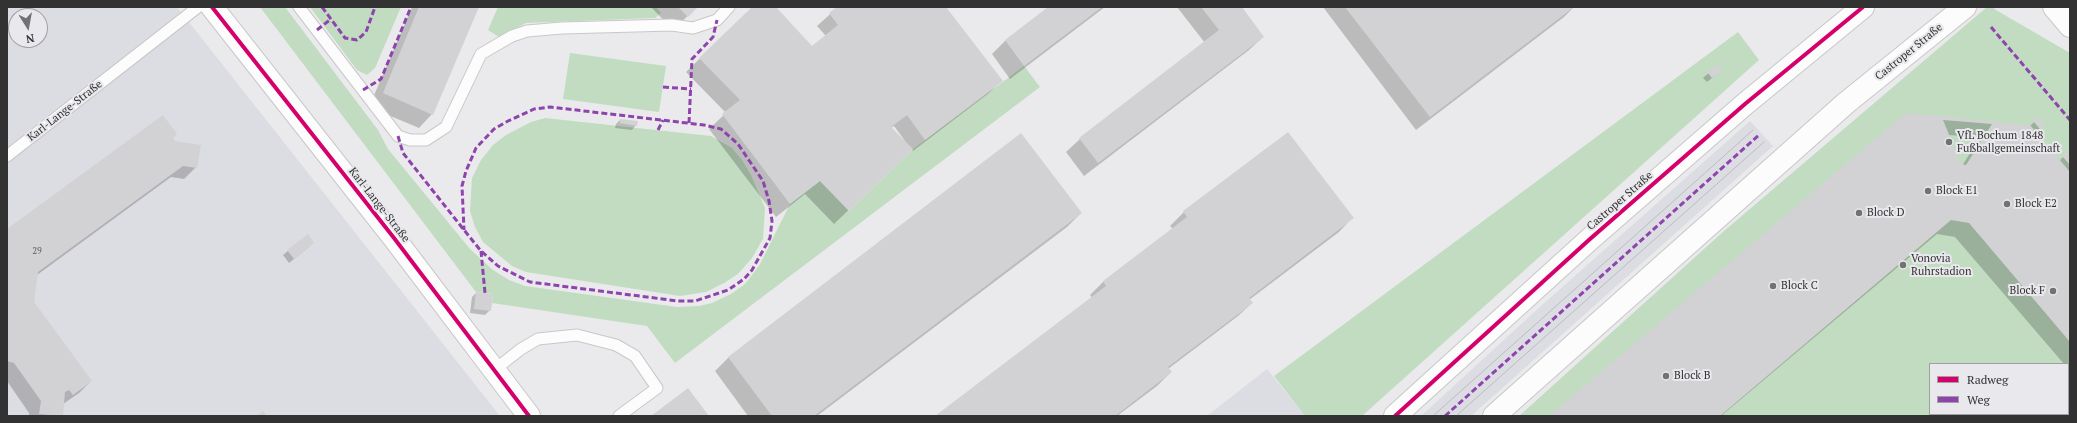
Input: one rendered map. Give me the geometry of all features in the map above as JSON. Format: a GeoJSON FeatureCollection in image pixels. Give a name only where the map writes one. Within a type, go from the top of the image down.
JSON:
{"type":"FeatureCollection","features":[{"type":"Feature","properties":{"kind":"main road","name":"Karl-Lange-Straße"},"geometry":{"type":"LineString","coordinates":[[212,7],[394,238],[493,371],[529,416]]}},
{"type":"Feature","properties":{"kind":"main road","name":"Castroper Straße"},"geometry":{"type":"LineString","coordinates":[[1395,416],[1590,239],[1739,109],[1863,7]]}},
{"type":"Feature","properties":{"kind":"main road","name":"Castroper Straße"},"geometry":{"type":"LineString","coordinates":[[1494,416],[1846,103],[1966,7]]}},
{"type":"Feature","properties":{"kind":"main road"},"geometry":{"type":"LineString","coordinates":[[2054,7],[2070,26]]}},
{"type":"Feature","properties":{"kind":"lane","name":"Karl-Lange-Straße"},"geometry":{"type":"LineString","coordinates":[[7,156],[198,7]]}},
{"type":"Feature","properties":{"kind":"lane"},"geometry":{"type":"LineString","coordinates":[[299,7],[398,136],[410,140],[426,140],[446,127],[481,54],[512,36],[527,31],[562,28],[672,25],[693,28],[717,20],[729,7]]}},
{"type":"Feature","properties":{"kind":"lane"},"geometry":{"type":"LineString","coordinates":[[493,371],[521,349],[538,339],[577,335],[616,345],[635,356],[657,388],[619,416]]}},
{"type":"Feature","properties":{"kind":"shaded area"},"geometry":{"type":"Polygon","coordinates":[[[7,7],[177,7],[500,416],[7,416],[7,7]]]}},
{"type":"Feature","properties":{"kind":"shaded area"},"geometry":{"type":"Polygon","coordinates":[[[1750,121],[1773,146],[1471,416],[1421,416],[1542,305],[1750,121]]]}},
{"type":"Feature","properties":{"kind":"shaded area"},"geometry":{"type":"Polygon","coordinates":[[[1267,369],[1305,416],[1207,416],[1267,369]]]}},
{"type":"Feature","properties":{"kind":"green space"},"geometry":{"type":"Polygon","coordinates":[[[260,7],[285,7],[378,130],[388,149],[470,249],[493,270],[509,280],[525,286],[677,307],[699,306],[712,303],[731,294],[745,284],[759,266],[790,204],[820,181],[849,211],[913,149],[1024,66],[1040,87],[675,363],[647,326],[492,303],[493,294],[476,292],[260,7]]]}},
{"type":"Feature","properties":{"kind":"green space"},"geometry":{"type":"Polygon","coordinates":[[[310,7],[401,7],[375,68],[367,75],[357,70],[310,7]]]}},
{"type":"Feature","properties":{"kind":"green space"},"geometry":{"type":"Polygon","coordinates":[[[498,7],[656,7],[661,13],[655,18],[526,23],[499,37],[488,30],[498,7]]]}},
{"type":"Feature","properties":{"kind":"green space","name":"Vonovia Ruhrstadion"},"geometry":{"type":"Polygon","coordinates":[[[1987,7],[1993,7],[2070,53],[2070,416],[1519,416],[1724,231],[1987,7]]]}},
{"type":"Feature","properties":{"kind":"green space"},"geometry":{"type":"Polygon","coordinates":[[[1738,32],[1759,60],[1362,416],[1305,416],[1274,376],[1738,32]]]}},
{"type":"Feature","properties":{"kind":"green space"},"geometry":{"type":"Polygon","coordinates":[[[570,53],[666,66],[659,112],[563,99],[570,53]]]}},
{"type":"Feature","properties":{"kind":"green space"},"geometry":{"type":"Polygon","coordinates":[[[545,118],[711,136],[732,148],[742,160],[751,175],[765,208],[763,239],[752,258],[738,274],[724,283],[706,292],[680,296],[526,272],[512,266],[483,242],[475,227],[470,211],[472,178],[481,160],[493,145],[506,135],[531,122],[545,118]]]}},
{"type":"Feature","properties":{"kind":"building"},"geometry":{"type":"Polygon","coordinates":[[[419,7],[479,7],[433,115],[383,93],[419,7]]]}},
{"type":"Feature","properties":{"kind":"building"},"geometry":{"type":"Polygon","coordinates":[[[678,7],[698,7],[688,17],[678,7]]]}},
{"type":"Feature","properties":{"kind":"building"},"geometry":{"type":"Polygon","coordinates":[[[752,7],[776,7],[812,46],[838,25],[829,13],[837,7],[946,7],[1003,81],[925,140],[907,115],[891,127],[913,149],[849,211],[820,181],[790,204],[722,114],[740,100],[699,58],[752,7]]]}},
{"type":"Feature","properties":{"kind":"building"},"geometry":{"type":"Polygon","coordinates":[[[1048,7],[1102,7],[1024,66],[1005,40],[1048,7]]]}},
{"type":"Feature","properties":{"kind":"building"},"geometry":{"type":"Polygon","coordinates":[[[1201,7],[1242,7],[1264,37],[1098,163],[1079,138],[1219,30],[1201,7]]]}},
{"type":"Feature","properties":{"kind":"building"},"geometry":{"type":"Polygon","coordinates":[[[1345,7],[1574,7],[1430,117],[1345,7]]]}},
{"type":"Feature","properties":{"kind":"building"},"geometry":{"type":"Polygon","coordinates":[[[1718,64],[1723,70],[1712,78],[1707,72],[1718,64]]]}},
{"type":"Feature","properties":{"kind":"building","name":"Vonovia Ruhrstadion"},"geometry":{"type":"Polygon","coordinates":[[[1906,113],[2030,125],[2070,172],[2070,342],[1969,223],[1951,220],[1720,416],[1549,416],[1906,113]],[[1943,120],[1961,164],[1966,165],[1992,124],[1943,120]]]}},
{"type":"Feature","properties":{"kind":"building"},"geometry":{"type":"Polygon","coordinates":[[[163,115],[177,134],[173,138],[175,141],[201,145],[197,168],[183,166],[38,272],[34,302],[92,381],[73,395],[69,390],[65,392],[63,416],[39,414],[41,401],[14,363],[7,361],[7,229],[163,115]]]}},
{"type":"Feature","properties":{"kind":"building"},"geometry":{"type":"Polygon","coordinates":[[[2037,117],[2045,125],[2040,129],[2033,121],[2037,117]]]}},
{"type":"Feature","properties":{"kind":"building"},"geometry":{"type":"Polygon","coordinates":[[[620,119],[638,121],[637,126],[620,123],[620,119]]]}},
{"type":"Feature","properties":{"kind":"building"},"geometry":{"type":"Polygon","coordinates":[[[1288,132],[1354,218],[1249,298],[1253,303],[1168,367],[1172,372],[1115,416],[935,416],[1106,286],[1103,281],[1187,217],[1183,211],[1288,132]]]}},
{"type":"Feature","properties":{"kind":"building"},"geometry":{"type":"Polygon","coordinates":[[[1021,133],[1082,213],[814,416],[772,416],[728,357],[1021,133]]]}},
{"type":"Feature","properties":{"kind":"building"},"geometry":{"type":"Polygon","coordinates":[[[2066,152],[2070,157],[2070,165],[2062,156],[2066,152]]]}},
{"type":"Feature","properties":{"kind":"building"},"geometry":{"type":"Polygon","coordinates":[[[308,234],[314,243],[294,259],[287,250],[308,234]]]}},
{"type":"Feature","properties":{"kind":"building"},"geometry":{"type":"Polygon","coordinates":[[[476,292],[493,294],[491,311],[474,309],[476,292]]]}},
{"type":"Feature","properties":{"kind":"building"},"geometry":{"type":"Polygon","coordinates":[[[688,388],[709,416],[651,416],[688,388]]]}},
{"type":"Feature","properties":{"kind":"building"},"geometry":{"type":"Polygon","coordinates":[[[263,411],[267,416],[257,416],[263,411]]]}},
{"type":"Feature","properties":{"kind":"tram line"},"geometry":{"type":"LineString","coordinates":[[1433,416],[1753,130]]}},
{"type":"Feature","properties":{"kind":"tram line"},"geometry":{"type":"LineString","coordinates":[[1456,416],[1764,142]]}},
{"type":"Feature","properties":{"kind":"marked path"},"geometry":{"type":"LineString","coordinates":[[322,7],[345,38],[357,40],[366,32],[375,7]]}},
{"type":"Feature","properties":{"kind":"marked path"},"geometry":{"type":"LineString","coordinates":[[363,90],[381,79],[411,7]]}},
{"type":"Feature","properties":{"kind":"marked path"},"geometry":{"type":"LineString","coordinates":[[317,30],[331,19]]}},
{"type":"Feature","properties":{"kind":"marked path"},"geometry":{"type":"LineString","coordinates":[[689,123],[692,59],[713,37],[717,20]]}},
{"type":"Feature","properties":{"kind":"marked path"},"geometry":{"type":"LineString","coordinates":[[1991,27],[2070,120]]}},
{"type":"Feature","properties":{"kind":"marked path"},"geometry":{"type":"LineString","coordinates":[[663,87],[691,89]]}},
{"type":"Feature","properties":{"kind":"marked path"},"geometry":{"type":"LineString","coordinates":[[398,136],[403,153],[464,230],[481,251],[498,266],[530,282],[678,301],[695,301],[728,290],[744,279],[752,270],[770,238],[772,221],[769,201],[763,181],[738,144],[721,129],[704,125],[550,107],[534,109],[508,121],[494,129],[476,148],[466,171],[462,186],[464,230]]}},
{"type":"Feature","properties":{"kind":"marked path"},"geometry":{"type":"LineString","coordinates":[[658,130],[663,120]]}},
{"type":"Feature","properties":{"kind":"marked path"},"geometry":{"type":"LineString","coordinates":[[1445,416],[1759,135]]}},
{"type":"Feature","properties":{"kind":"marked path"},"geometry":{"type":"LineString","coordinates":[[481,251],[485,293]]}},
{"type":"Feature","properties":{"kind":"cycle path"},"geometry":{"type":"LineString","coordinates":[[212,7],[394,238],[529,416]]}},
{"type":"Feature","properties":{"kind":"cycle path"},"geometry":{"type":"LineString","coordinates":[[1395,416],[1590,239],[1745,104],[1863,7]]}},
{"type":"Feature","properties":{"kind":"place","name":"VfL Bochum 1848 Fußballgemeinschaft"},"geometry":{"type":"Point","coordinates":[1949,142]}},
{"type":"Feature","properties":{"kind":"place","name":"Block E1"},"geometry":{"type":"Point","coordinates":[1928,191]}},
{"type":"Feature","properties":{"kind":"place","name":"Block E2"},"geometry":{"type":"Point","coordinates":[2007,204]}},
{"type":"Feature","properties":{"kind":"place","name":"Block D"},"geometry":{"type":"Point","coordinates":[1859,213]}},
{"type":"Feature","properties":{"kind":"place","name":"Vonovia Ruhrstadion"},"geometry":{"type":"Point","coordinates":[1903,265]}},
{"type":"Feature","properties":{"kind":"place","name":"Block C"},"geometry":{"type":"Point","coordinates":[1773,286]}},
{"type":"Feature","properties":{"kind":"place","name":"Block F"},"geometry":{"type":"Point","coordinates":[2053,291]}},
{"type":"Feature","properties":{"kind":"place","name":"Block B"},"geometry":{"type":"Point","coordinates":[1666,376]}}]}
